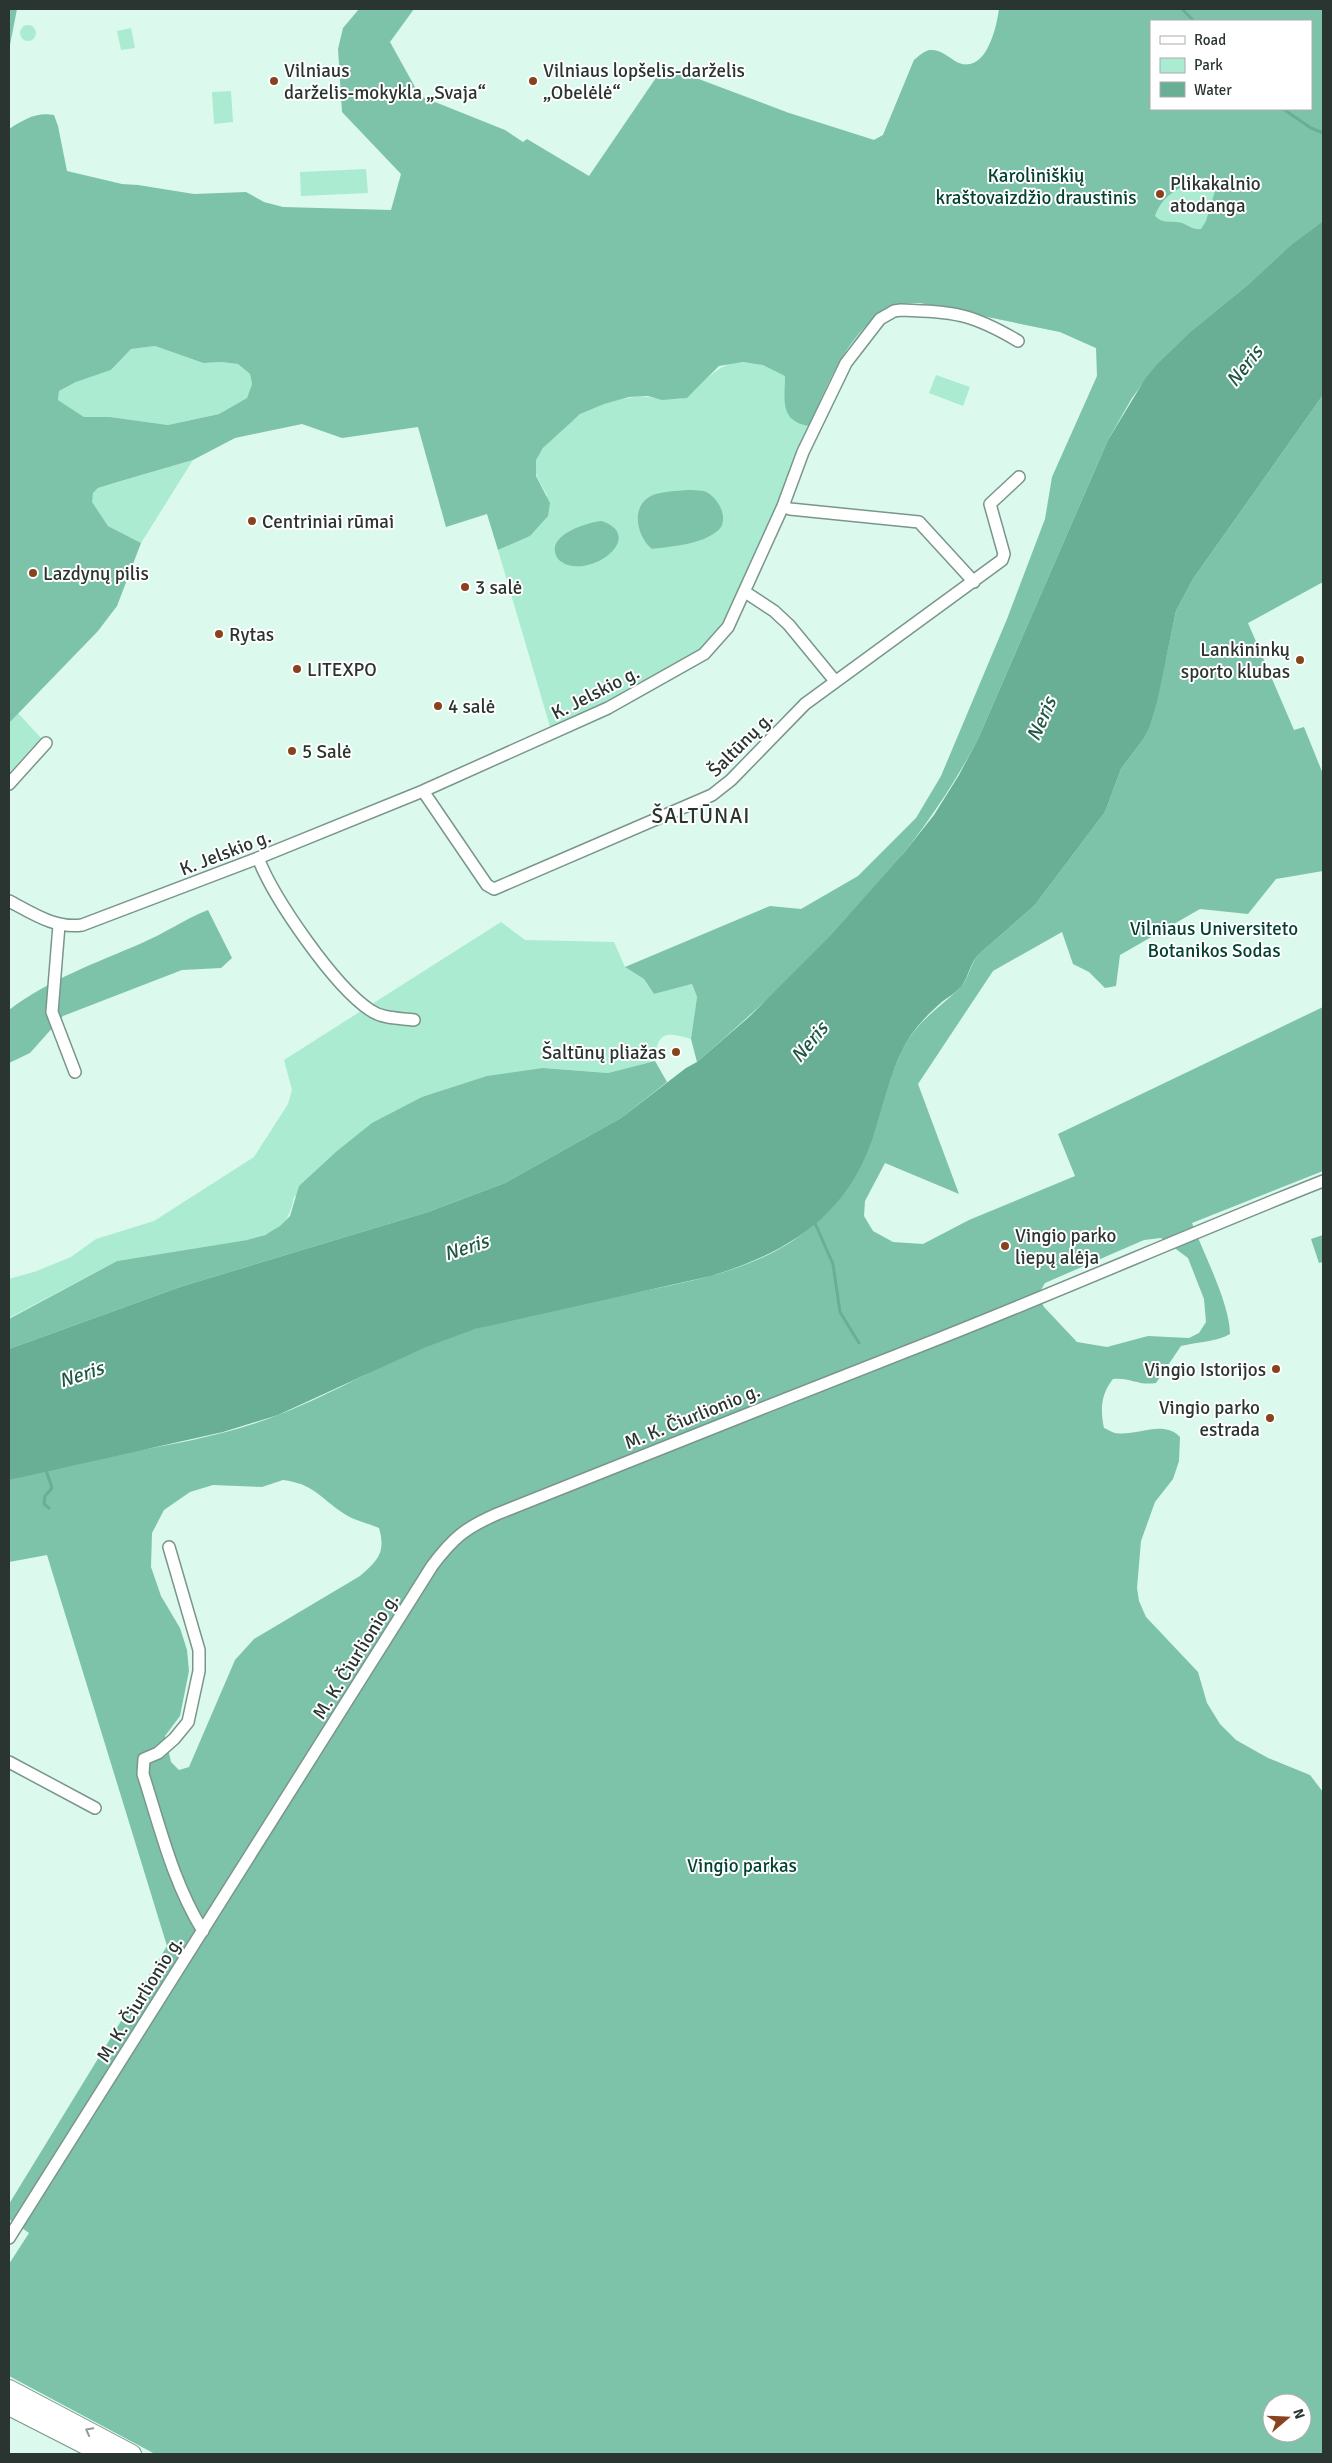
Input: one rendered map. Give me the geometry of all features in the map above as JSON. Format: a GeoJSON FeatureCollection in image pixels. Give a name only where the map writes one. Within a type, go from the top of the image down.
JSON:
{"type":"FeatureCollection","features":[{"type":"Feature","properties":{"kind":"highway"},"geometry":{"type":"LineString","coordinates":[[9,2389],[132,2454]]}},
{"type":"Feature","properties":{"kind":"highway"},"geometry":{"type":"LineString","coordinates":[[9,2406],[103,2454]]}},
{"type":"Feature","properties":{"kind":"street","name":"K. Jelskio g."},"geometry":{"type":"LineString","coordinates":[[9,901],[59,925],[82,925],[258,858],[423,791],[608,708],[704,654],[728,627],[783,506],[804,452],[846,363],[880,319],[894,311],[901,310],[955,312],[990,324],[1018,341]]}},
{"type":"Feature","properties":{"kind":"street","name":"Šaltūnų g."},"geometry":{"type":"LineString","coordinates":[[423,791],[487,885],[494,889],[712,795],[731,780],[805,704],[834,681],[974,582],[1004,557],[990,504],[1019,477]]}},
{"type":"Feature","properties":{"kind":"street"},"geometry":{"type":"LineString","coordinates":[[783,506],[790,509],[919,522],[974,582]]}},
{"type":"Feature","properties":{"kind":"street"},"geometry":{"type":"LineString","coordinates":[[745,592],[774,611],[789,625],[834,681]]}},
{"type":"Feature","properties":{"kind":"street"},"geometry":{"type":"LineString","coordinates":[[9,784],[46,743]]}},
{"type":"Feature","properties":{"kind":"street"},"geometry":{"type":"LineString","coordinates":[[258,858],[266,878],[285,909],[321,958],[350,992],[370,1010],[384,1017],[414,1020]]}},
{"type":"Feature","properties":{"kind":"street"},"geometry":{"type":"LineString","coordinates":[[59,925],[52,1012],[75,1072]]}},
{"type":"Feature","properties":{"kind":"street","name":"M. K. Čiurlionio g."},"geometry":{"type":"LineString","coordinates":[[9,2238],[432,1566],[449,1543],[462,1532],[480,1522],[542,1496],[768,1404],[938,1340],[1250,1209],[1323,1181]]}},
{"type":"Feature","properties":{"kind":"street"},"geometry":{"type":"LineString","coordinates":[[169,1547],[199,1650],[199,1671],[188,1722],[164,1748],[144,1759],[143,1774],[172,1866],[189,1908],[203,1931]]}},
{"type":"Feature","properties":{"kind":"street"},"geometry":{"type":"LineString","coordinates":[[9,1762],[95,1808]]}},
{"type":"Feature","properties":{"kind":"green space"},"geometry":{"type":"Polygon","coordinates":[[[9,9],[17,9],[9,50],[9,9]]]}},
{"type":"Feature","properties":{"kind":"green space"},"geometry":{"type":"Polygon","coordinates":[[[359,9],[414,9],[390,42],[420,96],[505,130],[523,142],[527,139],[589,176],[664,66],[789,113],[874,140],[883,135],[914,60],[930,50],[935,50],[962,64],[971,64],[978,60],[989,45],[996,26],[999,9],[1323,9],[1323,221],[1292,244],[1249,284],[1189,333],[1157,364],[1132,398],[1108,440],[978,739],[951,786],[921,830],[853,913],[777,990],[697,1062],[691,1039],[697,997],[692,984],[654,994],[644,979],[625,967],[770,906],[801,909],[858,876],[916,818],[941,776],[1007,619],[1045,519],[1052,477],[1097,376],[1096,348],[1060,332],[920,303],[906,303],[881,314],[866,326],[854,340],[833,373],[809,426],[799,423],[788,414],[785,401],[785,376],[763,365],[743,362],[719,366],[687,398],[662,400],[648,396],[629,397],[604,404],[580,414],[543,448],[536,460],[536,476],[550,503],[548,516],[530,536],[498,550],[487,514],[446,527],[418,427],[342,438],[302,424],[235,438],[193,460],[98,488],[93,493],[92,502],[108,526],[141,543],[117,606],[98,631],[9,723],[9,129],[35,116],[54,115],[67,171],[122,184],[194,194],[246,192],[264,202],[283,207],[391,210],[401,174],[342,112],[338,49],[343,28],[359,9]],[[1205,179],[1175,191],[1163,201],[1155,216],[1165,221],[1178,222],[1201,229],[1206,221],[1218,181],[1205,179]],[[155,346],[131,349],[111,370],[76,382],[59,391],[58,400],[84,417],[110,417],[168,425],[219,414],[247,398],[252,384],[250,374],[238,364],[221,362],[203,363],[155,346]]]}},
{"type":"Feature","properties":{"kind":"green space","name":"Karoliniškių kraštovaizdžio draustinis"},"geometry":{"type":"Polygon","coordinates":[[[999,9],[1323,9],[1323,221],[1181,341],[1145,379],[1096,348],[1060,332],[920,303],[900,305],[882,313],[843,354],[809,426],[772,521],[720,627],[699,654],[551,730],[498,550],[530,536],[547,495],[535,469],[536,460],[539,455],[549,442],[570,422],[581,413],[592,408],[616,400],[635,397],[684,398],[690,395],[709,376],[728,364],[755,363],[789,113],[874,140],[883,135],[914,60],[930,50],[935,50],[962,64],[971,64],[984,54],[993,35],[999,9]],[[688,490],[659,493],[652,549],[697,541],[704,491],[688,490]]]}},
{"type":"Feature","properties":{"kind":"green space"},"geometry":{"type":"Polygon","coordinates":[[[25,25],[31,25],[36,30],[34,39],[25,41],[20,36],[20,30],[25,25]]]}},
{"type":"Feature","properties":{"kind":"green space"},"geometry":{"type":"Polygon","coordinates":[[[131,28],[135,48],[121,50],[117,31],[131,28]]]}},
{"type":"Feature","properties":{"kind":"green space"},"geometry":{"type":"Polygon","coordinates":[[[231,91],[233,122],[214,124],[212,92],[231,91]]]}},
{"type":"Feature","properties":{"kind":"green space"},"geometry":{"type":"Polygon","coordinates":[[[366,169],[368,193],[301,196],[300,172],[366,169]]]}},
{"type":"Feature","properties":{"kind":"green space"},"geometry":{"type":"Polygon","coordinates":[[[155,346],[202,363],[221,362],[238,364],[250,374],[252,384],[247,398],[219,414],[168,425],[110,417],[84,417],[58,400],[59,391],[76,382],[111,370],[131,349],[155,346]]]}},
{"type":"Feature","properties":{"kind":"green space"},"geometry":{"type":"Polygon","coordinates":[[[936,375],[970,387],[963,406],[929,393],[936,375]]]}},
{"type":"Feature","properties":{"kind":"green space","name":"Vingio parkas"},"geometry":{"type":"Polygon","coordinates":[[[1323,395],[1323,582],[1248,623],[1294,730],[1304,727],[1323,774],[1323,871],[1276,879],[1248,914],[1200,909],[1120,955],[1116,986],[1105,988],[1089,972],[1073,964],[1062,932],[993,971],[918,1084],[959,1194],[885,1163],[865,1201],[864,1216],[873,1231],[893,1242],[923,1244],[969,1220],[1075,1176],[1058,1134],[1323,1007],[1323,1171],[1192,1223],[1221,1293],[1226,1308],[1230,1334],[1213,1340],[1181,1346],[1156,1383],[1150,1384],[1113,1379],[1106,1390],[1102,1402],[1102,1414],[1104,1428],[1114,1433],[1123,1434],[1166,1429],[1180,1437],[1179,1461],[1173,1479],[1155,1502],[1141,1541],[1137,1588],[1139,1601],[1146,1617],[1198,1672],[1207,1703],[1220,1724],[1236,1740],[1268,1758],[1310,1775],[1323,1792],[1323,2454],[155,2454],[9,2376],[9,2264],[29,2233],[9,2219],[9,2204],[167,1946],[47,1555],[9,1562],[9,1480],[76,1462],[178,1443],[245,1426],[303,1405],[402,1357],[452,1336],[517,1318],[728,1271],[773,1252],[794,1240],[813,1225],[834,1204],[849,1184],[869,1142],[892,1074],[908,1039],[928,1016],[962,985],[979,954],[1035,905],[1105,812],[1121,769],[1142,741],[1166,658],[1176,611],[1193,579],[1323,395]],[[1161,1238],[1144,1240],[1045,1283],[1038,1295],[1044,1307],[1077,1342],[1107,1347],[1148,1336],[1189,1338],[1199,1333],[1206,1322],[1204,1299],[1188,1258],[1161,1238]],[[283,1480],[262,1487],[213,1485],[190,1492],[164,1510],[152,1533],[151,1567],[161,1596],[180,1628],[187,1650],[189,1671],[180,1716],[165,1736],[171,1762],[179,1770],[189,1767],[235,1660],[254,1639],[360,1576],[372,1565],[381,1550],[382,1544],[379,1528],[355,1520],[309,1488],[283,1480]]]}},
{"type":"Feature","properties":{"kind":"green space"},"geometry":{"type":"Polygon","coordinates":[[[193,460],[141,543],[108,526],[91,502],[93,493],[98,488],[193,460]]]}},
{"type":"Feature","properties":{"kind":"green space"},"geometry":{"type":"Polygon","coordinates":[[[688,490],[704,491],[714,498],[723,516],[721,527],[702,540],[652,549],[643,538],[638,523],[639,509],[643,502],[649,497],[658,494],[688,490]]]}},
{"type":"Feature","properties":{"kind":"green space"},"geometry":{"type":"Polygon","coordinates":[[[602,521],[614,528],[618,535],[617,544],[612,552],[603,559],[580,566],[568,565],[558,559],[555,546],[564,535],[588,524],[602,521]]]}},
{"type":"Feature","properties":{"kind":"green space"},"geometry":{"type":"Polygon","coordinates":[[[18,713],[41,738],[9,773],[9,723],[18,713]]]}},
{"type":"Feature","properties":{"kind":"green space"},"geometry":{"type":"Polygon","coordinates":[[[208,910],[232,958],[221,968],[182,970],[63,1016],[30,1053],[9,1063],[9,1010],[57,980],[150,939],[208,910]]]}},
{"type":"Feature","properties":{"kind":"green space"},"geometry":{"type":"Polygon","coordinates":[[[501,922],[525,940],[614,942],[625,967],[644,979],[654,994],[692,984],[697,997],[691,1039],[675,1035],[664,1036],[658,1044],[655,1061],[608,1073],[543,1068],[294,1197],[288,1216],[273,1231],[247,1240],[117,1261],[9,1318],[9,1279],[37,1271],[71,1257],[96,1239],[154,1221],[254,1157],[288,1104],[292,1090],[284,1060],[501,922]]]}},
{"type":"Feature","properties":{"kind":"green space"},"geometry":{"type":"Polygon","coordinates":[[[655,1061],[667,1082],[621,1118],[505,1183],[428,1212],[180,1287],[9,1349],[9,1319],[117,1261],[247,1240],[265,1235],[280,1226],[290,1216],[299,1186],[337,1151],[372,1123],[422,1097],[487,1076],[543,1068],[608,1073],[655,1061]]]}},
{"type":"Feature","properties":{"kind":"green space"},"geometry":{"type":"Polygon","coordinates":[[[1323,1235],[1323,1262],[1319,1263],[1311,1239],[1323,1235]]]}},
{"type":"Feature","properties":{"kind":"water","name":"Neris"},"geometry":{"type":"Polygon","coordinates":[[[1323,221],[1323,395],[1193,579],[1176,611],[1157,702],[1149,728],[1142,741],[1121,769],[1105,812],[1035,905],[979,954],[961,987],[932,1011],[912,1034],[894,1069],[872,1140],[860,1167],[846,1191],[829,1211],[810,1229],[788,1243],[764,1256],[711,1276],[475,1329],[426,1347],[278,1415],[223,1432],[9,1480],[9,1349],[180,1287],[428,1212],[505,1183],[621,1118],[686,1068],[697,1062],[749,1017],[832,934],[903,854],[934,815],[959,775],[978,739],[1108,440],[1145,379],[1157,364],[1189,333],[1249,284],[1292,244],[1323,221]]]}},
{"type":"Feature","properties":{"kind":"waterway"},"geometry":{"type":"LineString","coordinates":[[1182,9],[1193,20]]}},
{"type":"Feature","properties":{"kind":"waterway"},"geometry":{"type":"LineString","coordinates":[[1284,110],[1311,128],[1323,133]]}},
{"type":"Feature","properties":{"kind":"waterway"},"geometry":{"type":"LineString","coordinates":[[814,1221],[833,1264],[840,1312],[859,1343]]}},
{"type":"Feature","properties":{"kind":"waterway"},"geometry":{"type":"LineString","coordinates":[[45,1467],[52,1488],[45,1496],[44,1504],[49,1508]]}},
{"type":"Feature","properties":{"kind":"place","name":"Vilniaus darželis-mokykla „Svaja“"},"geometry":{"type":"Point","coordinates":[274,81]}},
{"type":"Feature","properties":{"kind":"place","name":"Vilniaus lopšelis-darželis „Obelėlė“"},"geometry":{"type":"Point","coordinates":[533,81]}},
{"type":"Feature","properties":{"kind":"place","name":"Plikakalnio atodanga"},"geometry":{"type":"Point","coordinates":[1160,194]}},
{"type":"Feature","properties":{"kind":"place","name":"Centriniai rūmai"},"geometry":{"type":"Point","coordinates":[252,521]}},
{"type":"Feature","properties":{"kind":"place","name":"Lazdynų pilis"},"geometry":{"type":"Point","coordinates":[33,573]}},
{"type":"Feature","properties":{"kind":"place","name":"3 salė"},"geometry":{"type":"Point","coordinates":[465,587]}},
{"type":"Feature","properties":{"kind":"place","name":"Rytas"},"geometry":{"type":"Point","coordinates":[219,634]}},
{"type":"Feature","properties":{"kind":"place","name":"Lankininkų sporto klubas"},"geometry":{"type":"Point","coordinates":[1300,660]}},
{"type":"Feature","properties":{"kind":"place","name":"LITEXPO"},"geometry":{"type":"Point","coordinates":[297,669]}},
{"type":"Feature","properties":{"kind":"place","name":"4 salė"},"geometry":{"type":"Point","coordinates":[438,706]}},
{"type":"Feature","properties":{"kind":"place","name":"5 Salė"},"geometry":{"type":"Point","coordinates":[292,751]}},
{"type":"Feature","properties":{"kind":"place","name":"Šaltūnų pliažas"},"geometry":{"type":"Point","coordinates":[676,1052]}},
{"type":"Feature","properties":{"kind":"place","name":"Vingio parko liepų alėja"},"geometry":{"type":"Point","coordinates":[1005,1246]}},
{"type":"Feature","properties":{"kind":"place","name":"Vingio Istorijos"},"geometry":{"type":"Point","coordinates":[1276,1369]}},
{"type":"Feature","properties":{"kind":"place","name":"Vingio parko estrada"},"geometry":{"type":"Point","coordinates":[1270,1418]}},
{"type":"Feature","properties":{"kind":"district","name":"ŠALTŪNAI"},"geometry":{"type":"Point","coordinates":[701,816]}},
{"type":"Feature","properties":{"kind":"park label","name":"Vilniaus Universiteto Botanikos Sodas"},"geometry":{"type":"Point","coordinates":[1214,939]}}]}
